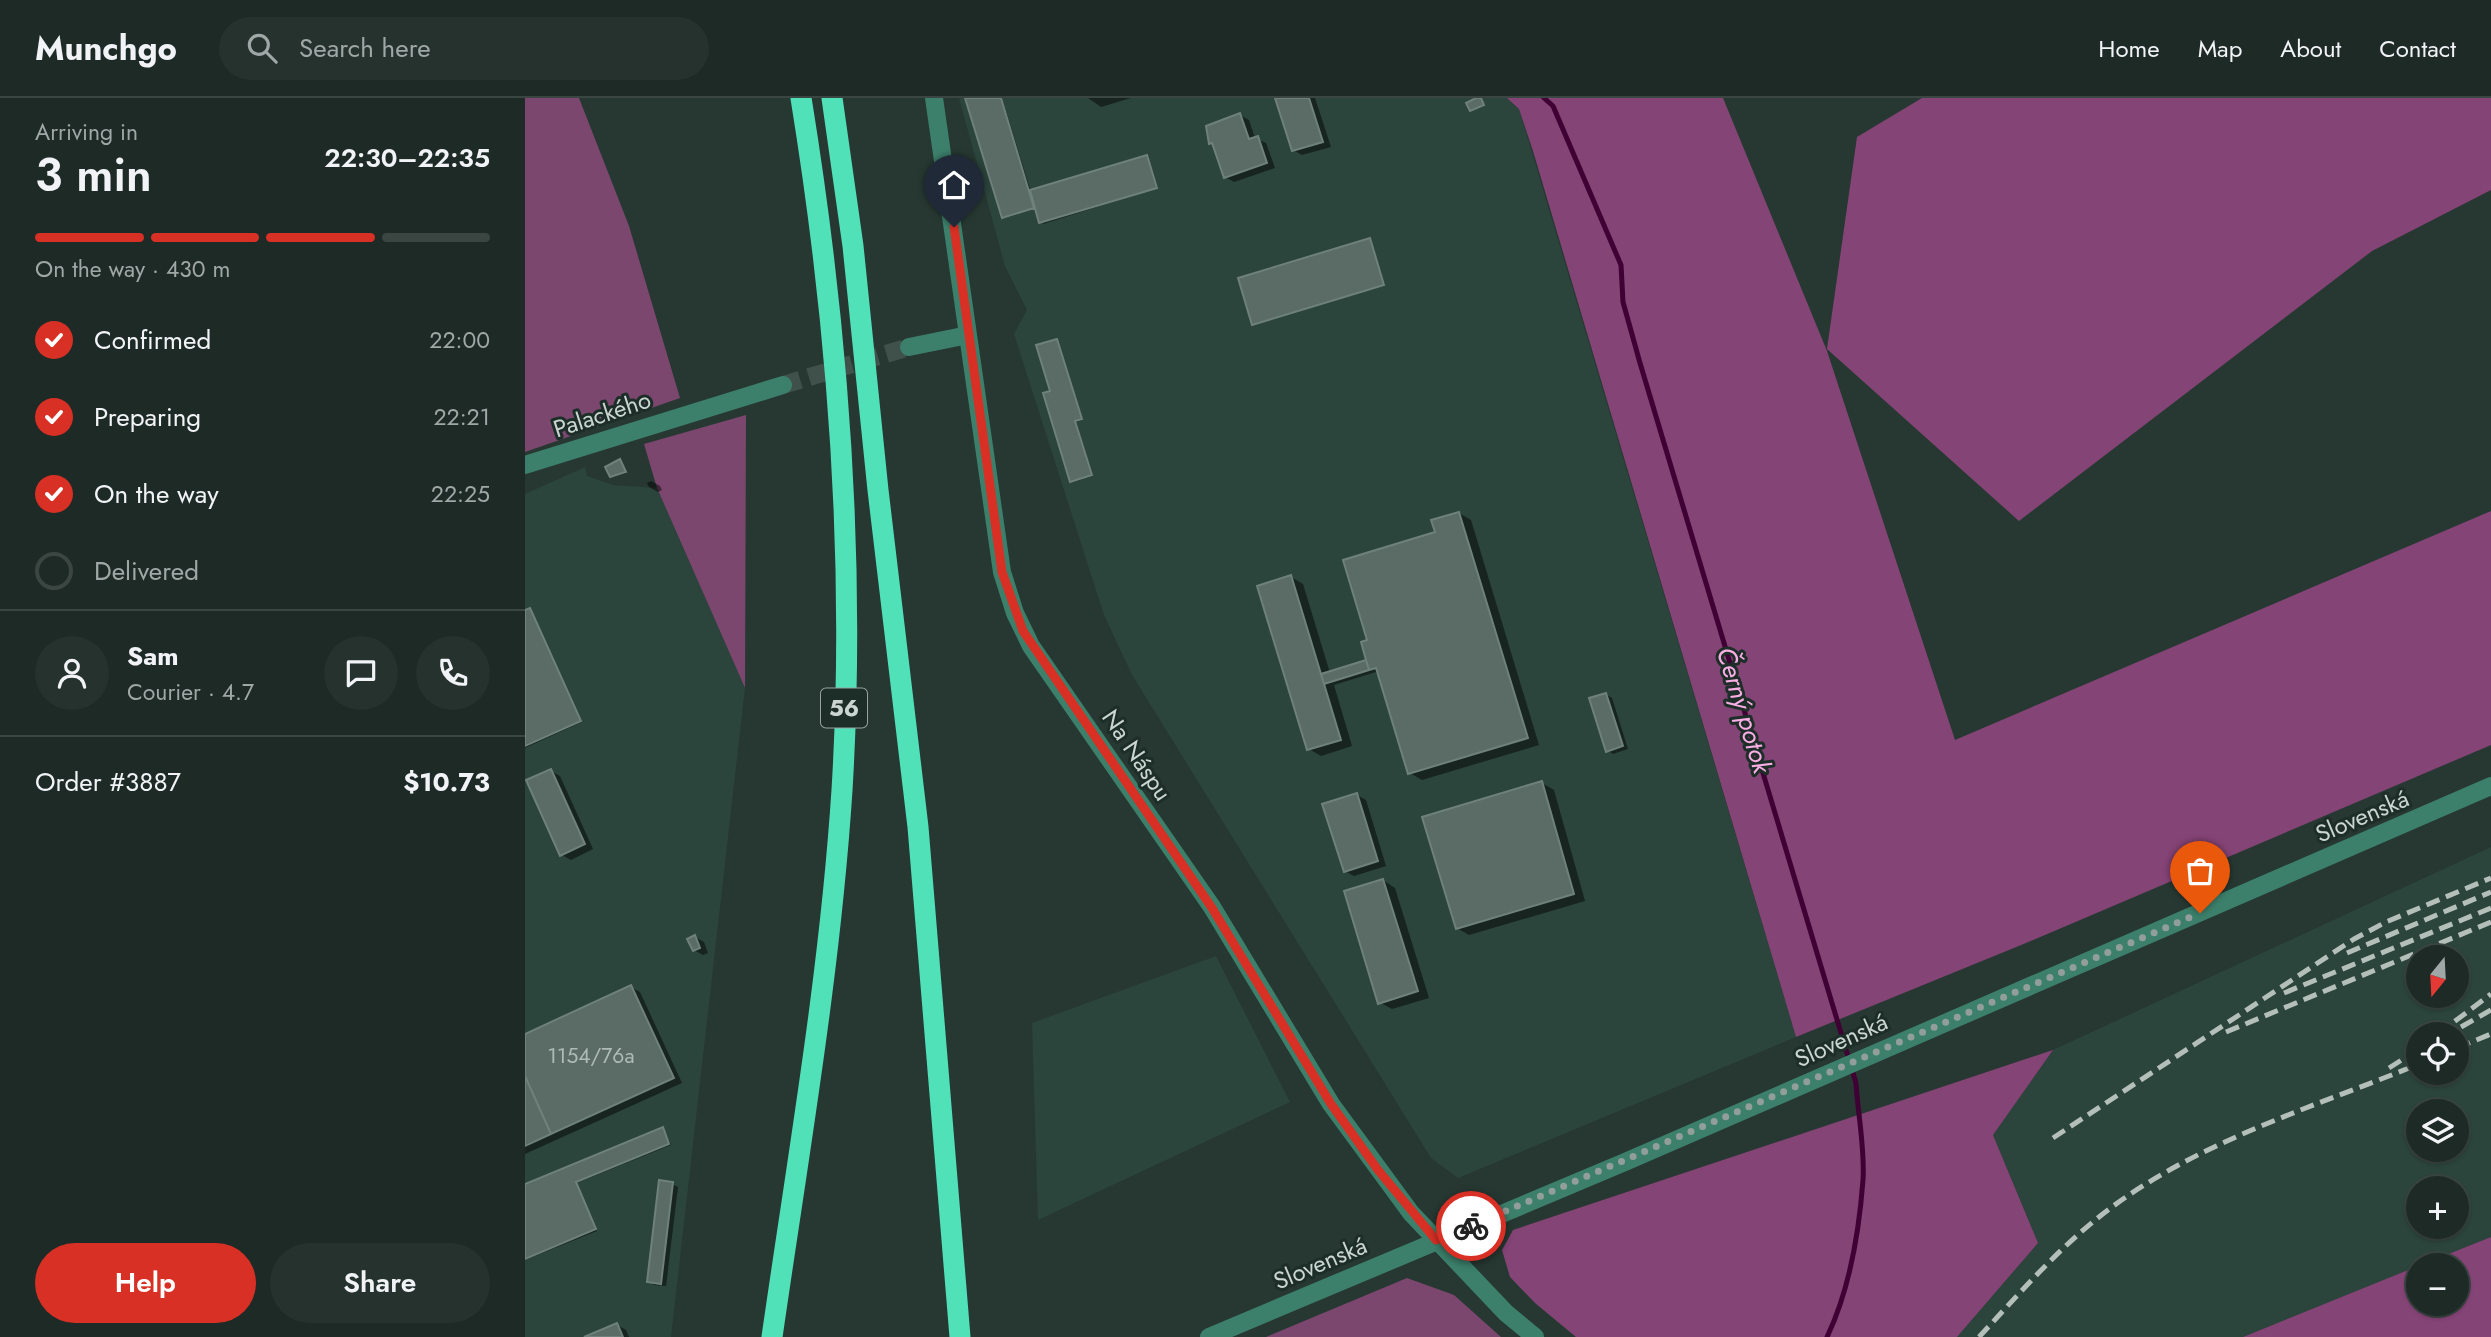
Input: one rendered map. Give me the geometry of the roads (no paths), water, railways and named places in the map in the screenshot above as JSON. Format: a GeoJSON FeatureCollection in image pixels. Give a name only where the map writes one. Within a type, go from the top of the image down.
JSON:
{"type":"FeatureCollection","features":[{"type":"Feature","properties":{"kind":"highway","name":"56"},"geometry":{"type":"LineString","coordinates":[[774,1327],[831,908],[844,730],[842,437],[823,248],[801,98]]}},
{"type":"Feature","properties":{"kind":"highway","name":"56"},"geometry":{"type":"LineString","coordinates":[[832,98],[853,246],[878,490],[918,827],[960,1337]]}},
{"type":"Feature","properties":{"kind":"street","name":"Na Náspu"},"geometry":{"type":"LineString","coordinates":[[934,98],[1002,572],[1023,631],[1212,908],[1331,1104],[1378,1170],[1436,1240],[1506,1313],[1535,1337]]}},
{"type":"Feature","properties":{"kind":"street"},"geometry":{"type":"LineString","coordinates":[[909,347],[968,334]]}},
{"type":"Feature","properties":{"kind":"street","name":"Palackého"},"geometry":{"type":"LineString","coordinates":[[525,465],[783,385]]}},
{"type":"Feature","properties":{"kind":"street","name":"Slovenská"},"geometry":{"type":"LineString","coordinates":[[1209,1337],[2491,786]]}},
{"type":"Feature","properties":{"kind":"waterway","name":"Černý potok"},"geometry":{"type":"LineString","coordinates":[[1544,98],[1553,106],[1621,265],[1623,302],[1640,363],[1856,1083],[1863,1156],[1861,1200],[1847,1280],[1827,1337]]}},
{"type":"Feature","properties":{"kind":"tunnel"},"geometry":{"type":"LineString","coordinates":[[783,385],[909,347]]}},
{"type":"Feature","properties":{"kind":"railway"},"geometry":{"type":"LineString","coordinates":[[2053,1138],[2354,939],[2386,922],[2491,878]]}},
{"type":"Feature","properties":{"kind":"railway"},"geometry":{"type":"LineString","coordinates":[[2347,953],[2491,892]]}},
{"type":"Feature","properties":{"kind":"railway"},"geometry":{"type":"LineString","coordinates":[[2284,993],[2491,908]]}},
{"type":"Feature","properties":{"kind":"railway"},"geometry":{"type":"LineString","coordinates":[[2226,1032],[2491,922]]}},
{"type":"Feature","properties":{"kind":"railway"},"geometry":{"type":"LineString","coordinates":[[2454,1022],[2491,994]]}},
{"type":"Feature","properties":{"kind":"railway"},"geometry":{"type":"LineString","coordinates":[[2469,1022],[2491,1010]]}},
{"type":"Feature","properties":{"kind":"railway"},"geometry":{"type":"LineString","coordinates":[[2469,1043],[2491,1034]]}},
{"type":"Feature","properties":{"kind":"railway"},"geometry":{"type":"LineString","coordinates":[[2389,1068],[2406,1057]]}},
{"type":"Feature","properties":{"kind":"railway"},"geometry":{"type":"LineString","coordinates":[[1979,1337],[2073,1239],[2143,1186],[2180,1164],[2258,1127],[2406,1069]]}}]}
